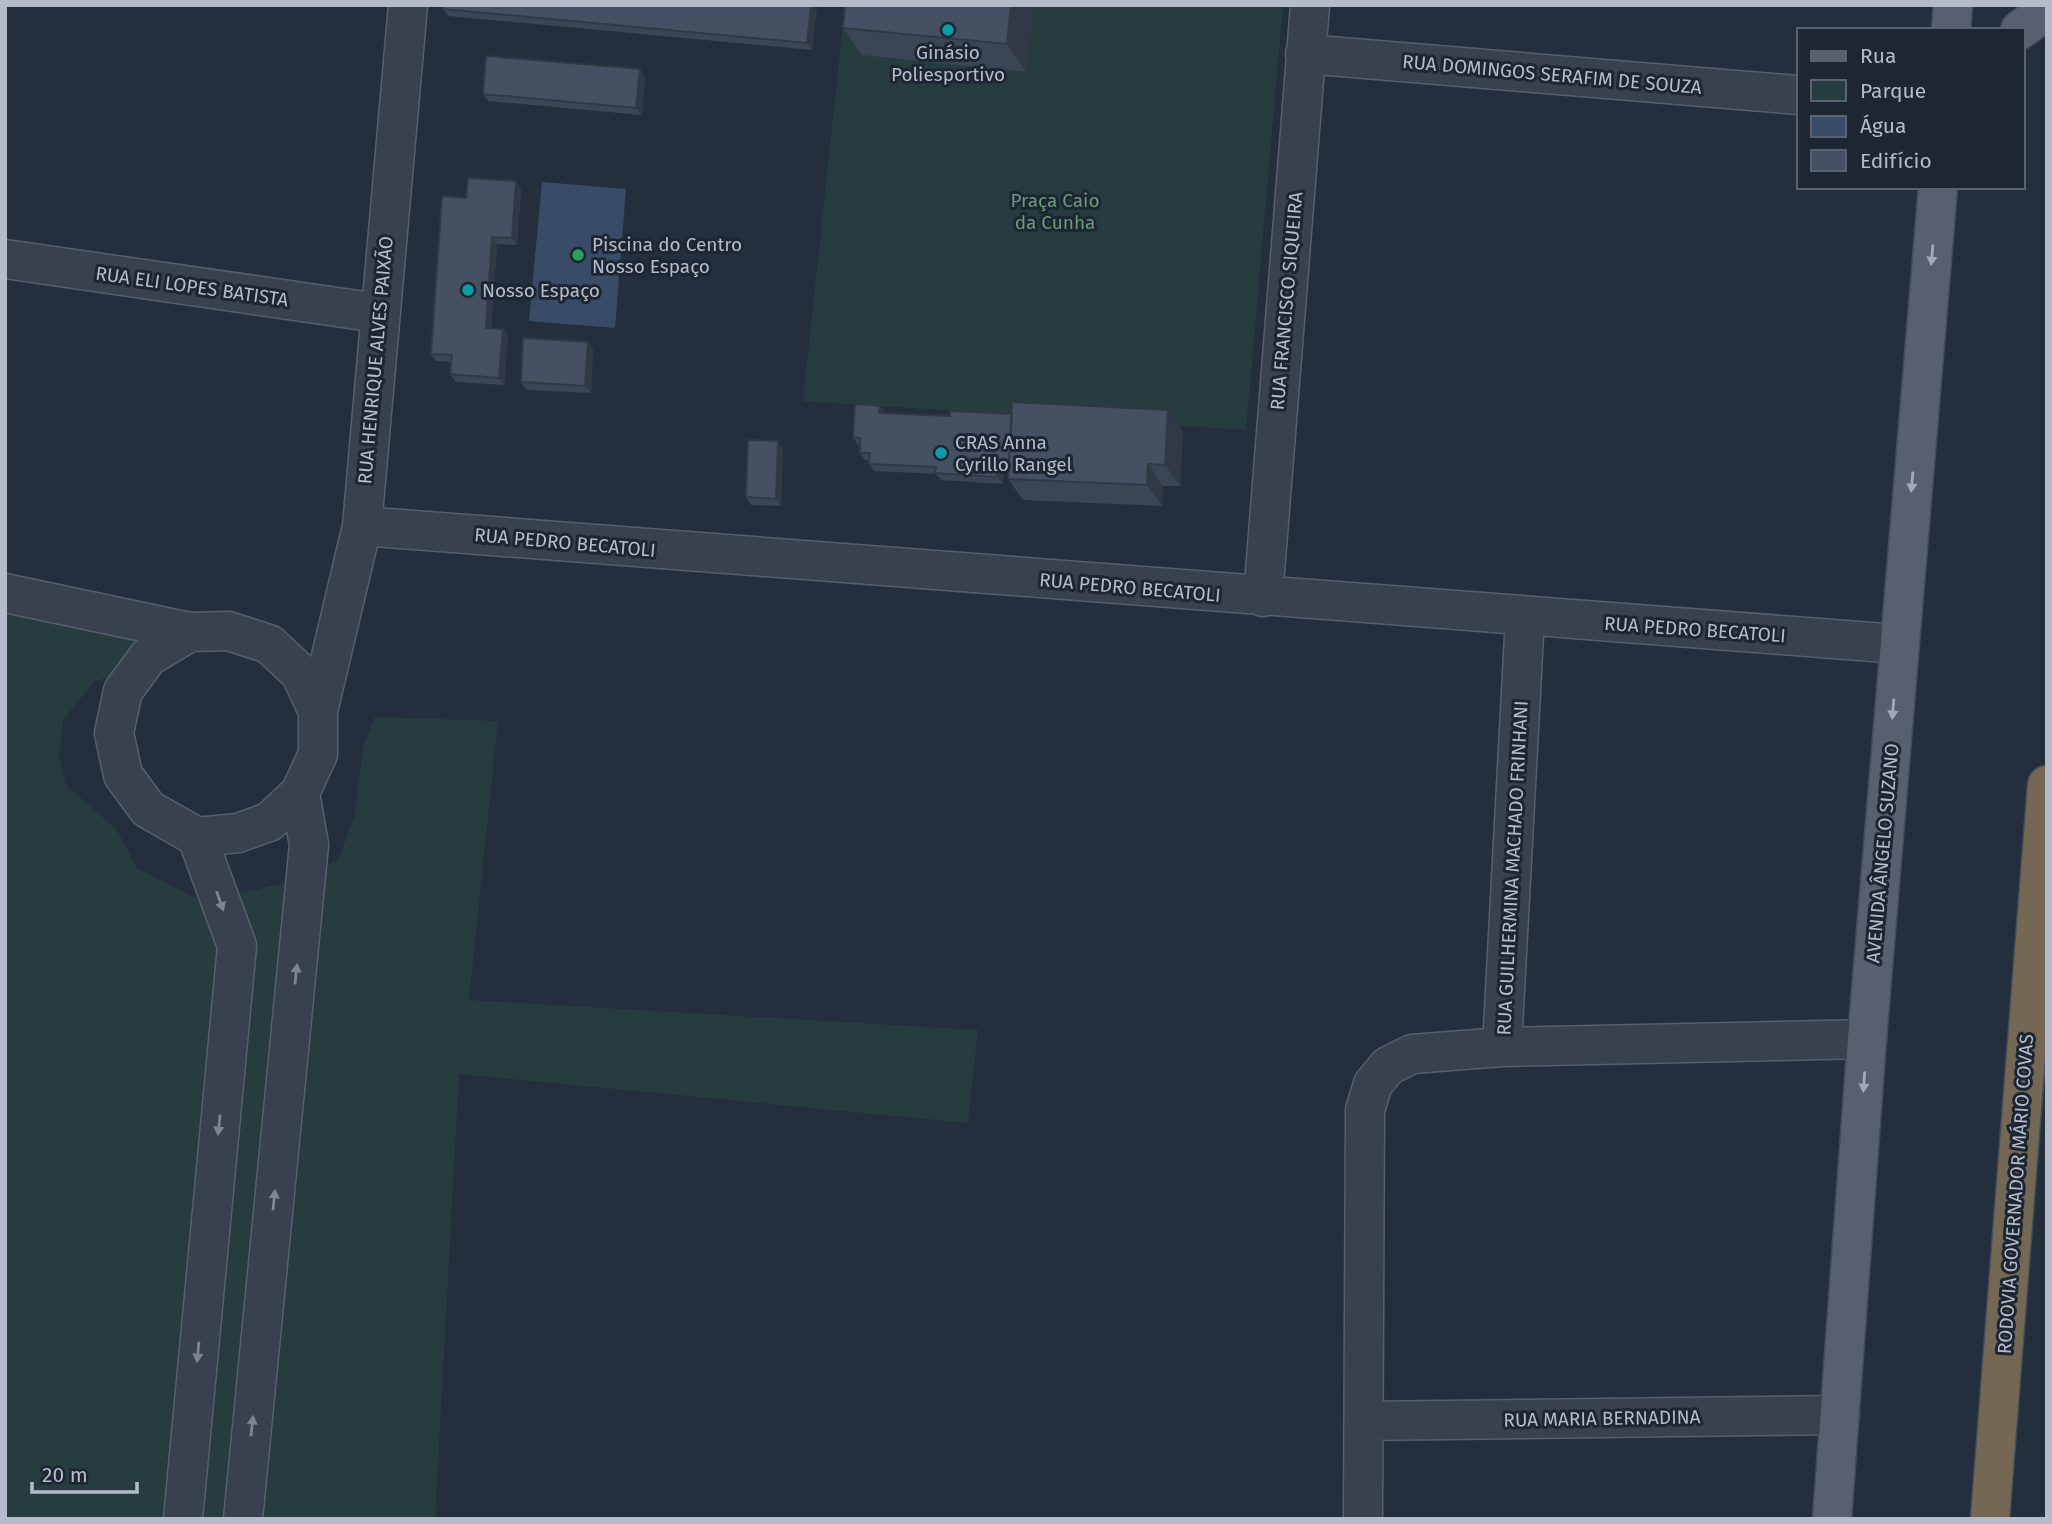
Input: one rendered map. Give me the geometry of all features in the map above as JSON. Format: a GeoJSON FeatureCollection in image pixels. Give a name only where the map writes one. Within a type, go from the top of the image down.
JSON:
{"type":"FeatureCollection","features":[{"type":"Feature","properties":{"kind":"highway","name":"RODOVIA GOVERNADOR MÁRIO COVAS"},"geometry":{"type":"LineString","coordinates":[[1990,1519],[2047,785]]}},
{"type":"Feature","properties":{"kind":"highway"},"geometry":{"type":"LineString","coordinates":[[2026,1055],[2047,1001]]}},
{"type":"Feature","properties":{"kind":"main road"},"geometry":{"type":"LineString","coordinates":[[1951,28],[1953,5]]}},
{"type":"Feature","properties":{"kind":"main road"},"geometry":{"type":"LineString","coordinates":[[2023,28],[2047,10]]}},
{"type":"Feature","properties":{"kind":"main road","name":"AVENIDA ÂNGELO SUZANO"},"geometry":{"type":"LineString","coordinates":[[1832,1519],[1898,645],[1938,189]]}},
{"type":"Feature","properties":{"kind":"street","name":"RUA HENRIQUE ALVES PAIXÃO"},"geometry":{"type":"LineString","coordinates":[[318,711],[362,526],[378,313],[408,5]]}},
{"type":"Feature","properties":{"kind":"street","name":"RUA FRANCISCO SIQUEIRA"},"geometry":{"type":"LineString","coordinates":[[1263,597],[1310,5]]}},
{"type":"Feature","properties":{"kind":"street","name":"RUA DOMINGOS SERAFIM DE SOUZA"},"geometry":{"type":"LineString","coordinates":[[1305,54],[1797,95]]}},
{"type":"Feature","properties":{"kind":"street","name":"RUA ELI LOPES BATISTA"},"geometry":{"type":"LineString","coordinates":[[5,259],[378,313]]}},
{"type":"Feature","properties":{"kind":"street","name":"RUA PEDRO BECATOLI"},"geometry":{"type":"LineString","coordinates":[[362,526],[1898,645]]}},
{"type":"Feature","properties":{"kind":"street"},"geometry":{"type":"LineString","coordinates":[[5,593],[190,632],[228,631],[269,645],[300,673],[318,711],[318,754],[300,793],[269,822],[238,833],[197,837],[148,809],[123,775],[114,733],[123,691],[148,657],[190,632]]}},
{"type":"Feature","properties":{"kind":"street","name":"RUA GUILHERMINA MACHADO FRINHANI"},"geometry":{"type":"LineString","coordinates":[[1363,1519],[1365,1110],[1373,1084],[1388,1066],[1412,1054],[1502,1047],[1525,617]]}},
{"type":"Feature","properties":{"kind":"street"},"geometry":{"type":"LineString","coordinates":[[243,1519],[309,845],[300,793]]}},
{"type":"Feature","properties":{"kind":"street"},"geometry":{"type":"LineString","coordinates":[[183,1519],[237,946],[197,837]]}},
{"type":"Feature","properties":{"kind":"street"},"geometry":{"type":"LineString","coordinates":[[1502,1047],[1867,1039]]}},
{"type":"Feature","properties":{"kind":"street","name":"RUA MARIA BERNADINA"},"geometry":{"type":"LineString","coordinates":[[1364,1420],[1840,1415]]}},
{"type":"Feature","properties":{"kind":"green space","name":"Praça Caio da Cunha"},"geometry":{"type":"Polygon","coordinates":[[[845,5],[1283,5],[1246,430],[803,401],[845,5]]]}},
{"type":"Feature","properties":{"kind":"green space"},"geometry":{"type":"Polygon","coordinates":[[[5,604],[150,638],[122,672],[94,682],[63,720],[59,754],[66,785],[117,830],[137,868],[193,897],[255,890],[307,877],[338,860],[355,815],[363,746],[375,717],[498,721],[469,1000],[978,1030],[968,1123],[459,1074],[435,1519],[5,1519],[5,604]]]}},
{"type":"Feature","properties":{"kind":"water","name":"Piscina do Centro Nosso Espaço"},"geometry":{"type":"Polygon","coordinates":[[[542,182],[626,189],[615,328],[529,321],[542,182]]]}},
{"type":"Feature","properties":{"kind":"building"},"geometry":{"type":"Polygon","coordinates":[[[443,5],[811,5],[807,43],[443,9],[443,5]]]}},
{"type":"Feature","properties":{"kind":"building"},"geometry":{"type":"Polygon","coordinates":[[[845,5],[1011,5],[1007,44],[843,28],[845,5]]]}},
{"type":"Feature","properties":{"kind":"building"},"geometry":{"type":"Polygon","coordinates":[[[486,56],[640,69],[636,108],[483,94],[486,56]]]}},
{"type":"Feature","properties":{"kind":"building","name":"Nosso Espaço"},"geometry":{"type":"Polygon","coordinates":[[[468,178],[516,181],[512,238],[492,237],[486,328],[503,329],[499,378],[450,374],[452,355],[431,354],[442,196],[466,198],[468,178]]]}},
{"type":"Feature","properties":{"kind":"building","name":"Nosso Espaço"},"geometry":{"type":"Polygon","coordinates":[[[523,338],[588,342],[585,386],[521,382],[523,338]]]}},
{"type":"Feature","properties":{"kind":"building"},"geometry":{"type":"Polygon","coordinates":[[[1012,402],[1168,410],[1165,465],[1148,464],[1147,485],[1008,479],[1012,402]]]}},
{"type":"Feature","properties":{"kind":"building","name":"CRAS Anna Cyrillo Rangel"},"geometry":{"type":"Polygon","coordinates":[[[855,404],[880,406],[879,413],[950,416],[950,411],[1012,414],[1009,461],[999,460],[997,477],[935,473],[936,467],[869,464],[870,453],[860,453],[860,438],[853,437],[855,404]]]}},
{"type":"Feature","properties":{"kind":"building"},"geometry":{"type":"Polygon","coordinates":[[[748,440],[778,441],[776,499],[746,497],[748,440]]]}},
{"type":"Feature","properties":{"kind":"place","name":"Ginásio Poliesportivo"},"geometry":{"type":"Point","coordinates":[948,30]}},
{"type":"Feature","properties":{"kind":"place","name":"Piscina do Centro Nosso Espaço"},"geometry":{"type":"Point","coordinates":[578,255]}},
{"type":"Feature","properties":{"kind":"place","name":"Nosso Espaço"},"geometry":{"type":"Point","coordinates":[468,290]}},
{"type":"Feature","properties":{"kind":"place","name":"CRAS Anna Cyrillo Rangel"},"geometry":{"type":"Point","coordinates":[941,453]}}]}
